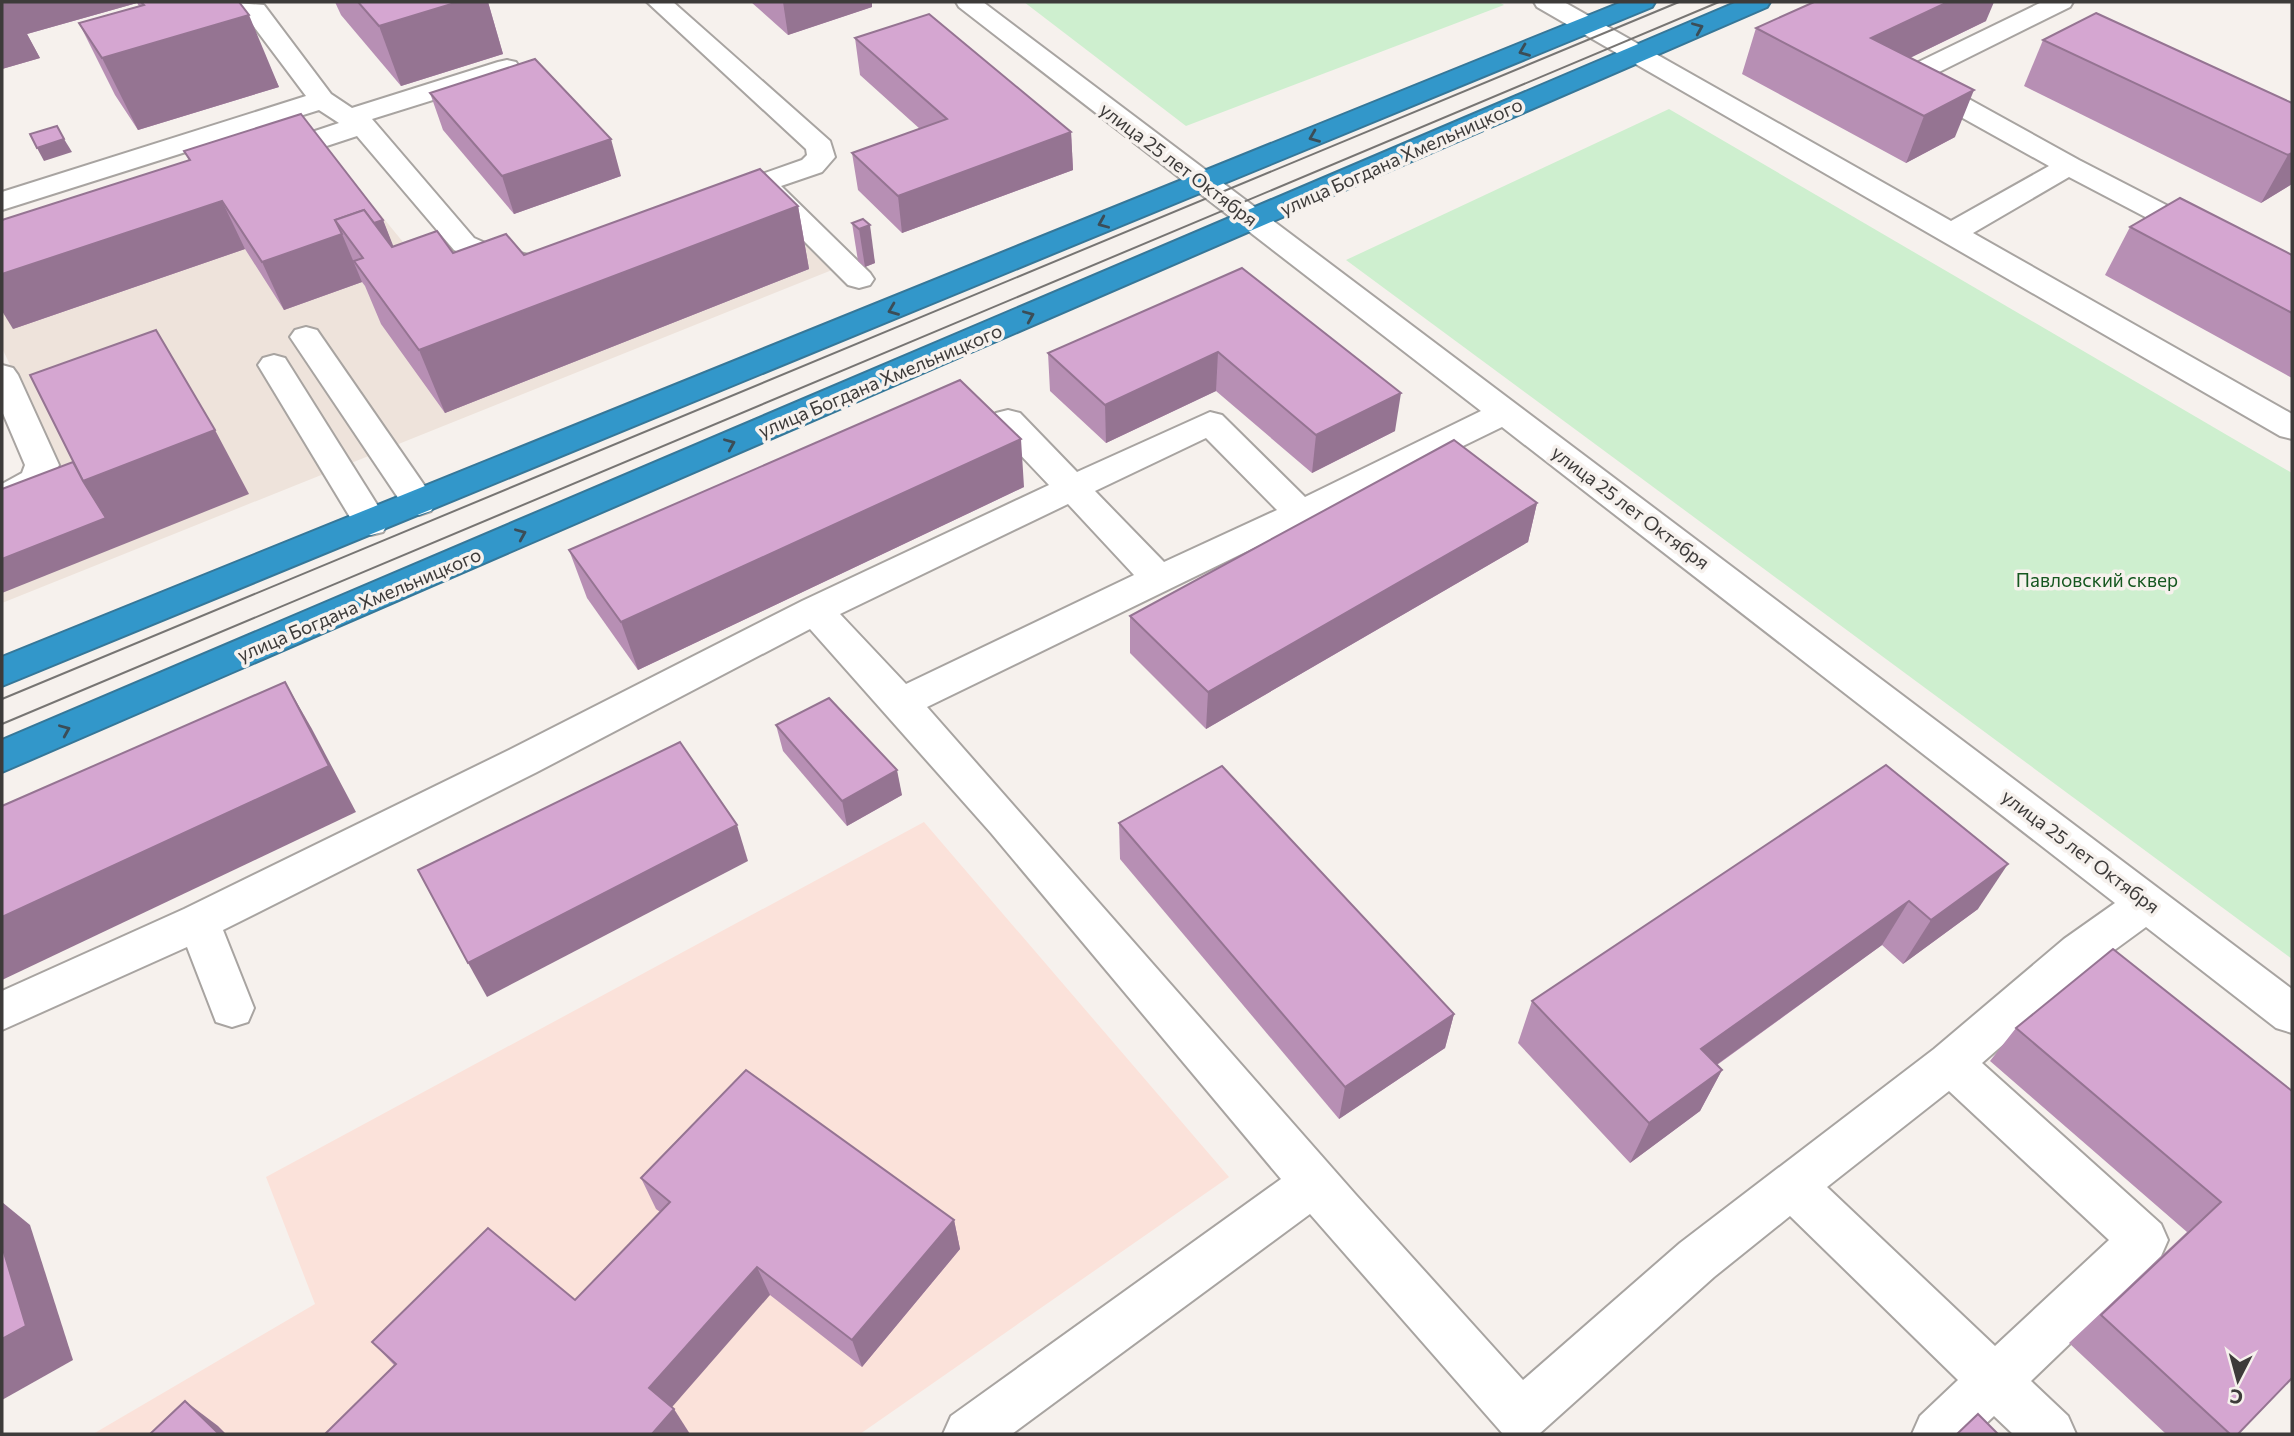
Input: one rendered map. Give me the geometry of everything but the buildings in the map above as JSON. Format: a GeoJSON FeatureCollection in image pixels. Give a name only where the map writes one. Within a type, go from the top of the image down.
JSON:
{"type":"FeatureCollection","features":[{"type":"Feature","properties":{"kind":"highway"},"geometry":{"type":"LineString","coordinates":[[2,672],[1643,2]]}},
{"type":"Feature","properties":{"kind":"highway","name":"улица Богдана Хмельницкого"},"geometry":{"type":"LineString","coordinates":[[2,757],[1758,2]]}},
{"type":"Feature","properties":{"kind":"street"},"geometry":{"type":"LineString","coordinates":[[659,2],[820,147],[821,157],[812,166],[698,206]]}},
{"type":"Feature","properties":{"kind":"street","name":"улица 25 лет Октября"},"geometry":{"type":"LineString","coordinates":[[968,2],[1202,183],[2149,902],[2292,1014]]}},
{"type":"Feature","properties":{"kind":"street"},"geometry":{"type":"LineString","coordinates":[[1546,2],[2292,428]]}},
{"type":"Feature","properties":{"kind":"street"},"geometry":{"type":"LineString","coordinates":[[2061,2],[1909,77],[2070,166],[2292,282]]}},
{"type":"Feature","properties":{"kind":"street"},"geometry":{"type":"LineString","coordinates":[[230,3],[254,10],[322,100],[357,121],[464,244],[513,262],[546,260]]}},
{"type":"Feature","properties":{"kind":"street"},"geometry":{"type":"LineString","coordinates":[[246,163],[507,68]]}},
{"type":"Feature","properties":{"kind":"street"},"geometry":{"type":"LineString","coordinates":[[2,201],[322,100]]}},
{"type":"Feature","properties":{"kind":"street"},"geometry":{"type":"LineString","coordinates":[[1950,234],[2070,166]]}},
{"type":"Feature","properties":{"kind":"street"},"geometry":{"type":"LineString","coordinates":[[763,183],[859,279]]}},
{"type":"Feature","properties":{"kind":"street"},"geometry":{"type":"LineString","coordinates":[[306,337],[419,503]]}},
{"type":"Feature","properties":{"kind":"street"},"geometry":{"type":"LineString","coordinates":[[274,365],[371,523]]}},
{"type":"Feature","properties":{"kind":"street"},"geometry":{"type":"LineString","coordinates":[[2,375],[42,465],[37,480],[2,498]]}},
{"type":"Feature","properties":{"kind":"street"},"geometry":{"type":"LineString","coordinates":[[901,703],[1158,578],[1301,513],[1506,412]]}},
{"type":"Feature","properties":{"kind":"street"},"geometry":{"type":"LineString","coordinates":[[1007,421],[1158,578]]}},
{"type":"Feature","properties":{"kind":"street"},"geometry":{"type":"LineString","coordinates":[[2,1011],[199,922],[523,761],[815,610],[1210,423],[1301,513]]}},
{"type":"Feature","properties":{"kind":"street"},"geometry":{"type":"LineString","coordinates":[[815,610],[901,703],[1166,1007],[1314,1182],[1529,1425],[1696,1260],[1950,1063],[2079,952],[2149,902]]}},
{"type":"Feature","properties":{"kind":"street"},"geometry":{"type":"LineString","coordinates":[[199,922],[232,1008]]}},
{"type":"Feature","properties":{"kind":"street"},"geometry":{"type":"LineString","coordinates":[[1938,1434],[2144,1240],[1950,1063]]}},
{"type":"Feature","properties":{"kind":"street"},"geometry":{"type":"LineString","coordinates":[[969,1434],[1314,1182]]}},
{"type":"Feature","properties":{"kind":"street"},"geometry":{"type":"LineString","coordinates":[[1793,1187],[2050,1434]]}},
{"type":"Feature","properties":{"kind":"shaded area"},"geometry":{"type":"Polygon","coordinates":[[[325,147],[403,242],[443,229],[546,272],[761,191],[837,268],[2,603],[2,512],[68,487],[2,348],[2,253],[325,147]]]}},
{"type":"Feature","properties":{"kind":"shaded area"},"geometry":{"type":"Polygon","coordinates":[[[924,822],[1229,1177],[860,1434],[93,1434],[315,1304],[266,1177],[924,822]]]}},
{"type":"Feature","properties":{"kind":"green space"},"geometry":{"type":"Polygon","coordinates":[[[1024,2],[1499,2],[1504,5],[1186,126],[1024,2]]]}},
{"type":"Feature","properties":{"kind":"green space","name":"Павловский сквер"},"geometry":{"type":"Polygon","coordinates":[[[1669,109],[2292,473],[2292,959],[1346,260],[1669,109]]]}},
{"type":"Feature","properties":{"kind":"tram line"},"geometry":{"type":"LineString","coordinates":[[2,699],[1679,2]]}},
{"type":"Feature","properties":{"kind":"tram line"},"geometry":{"type":"LineString","coordinates":[[2,724],[1719,2]]}}]}
